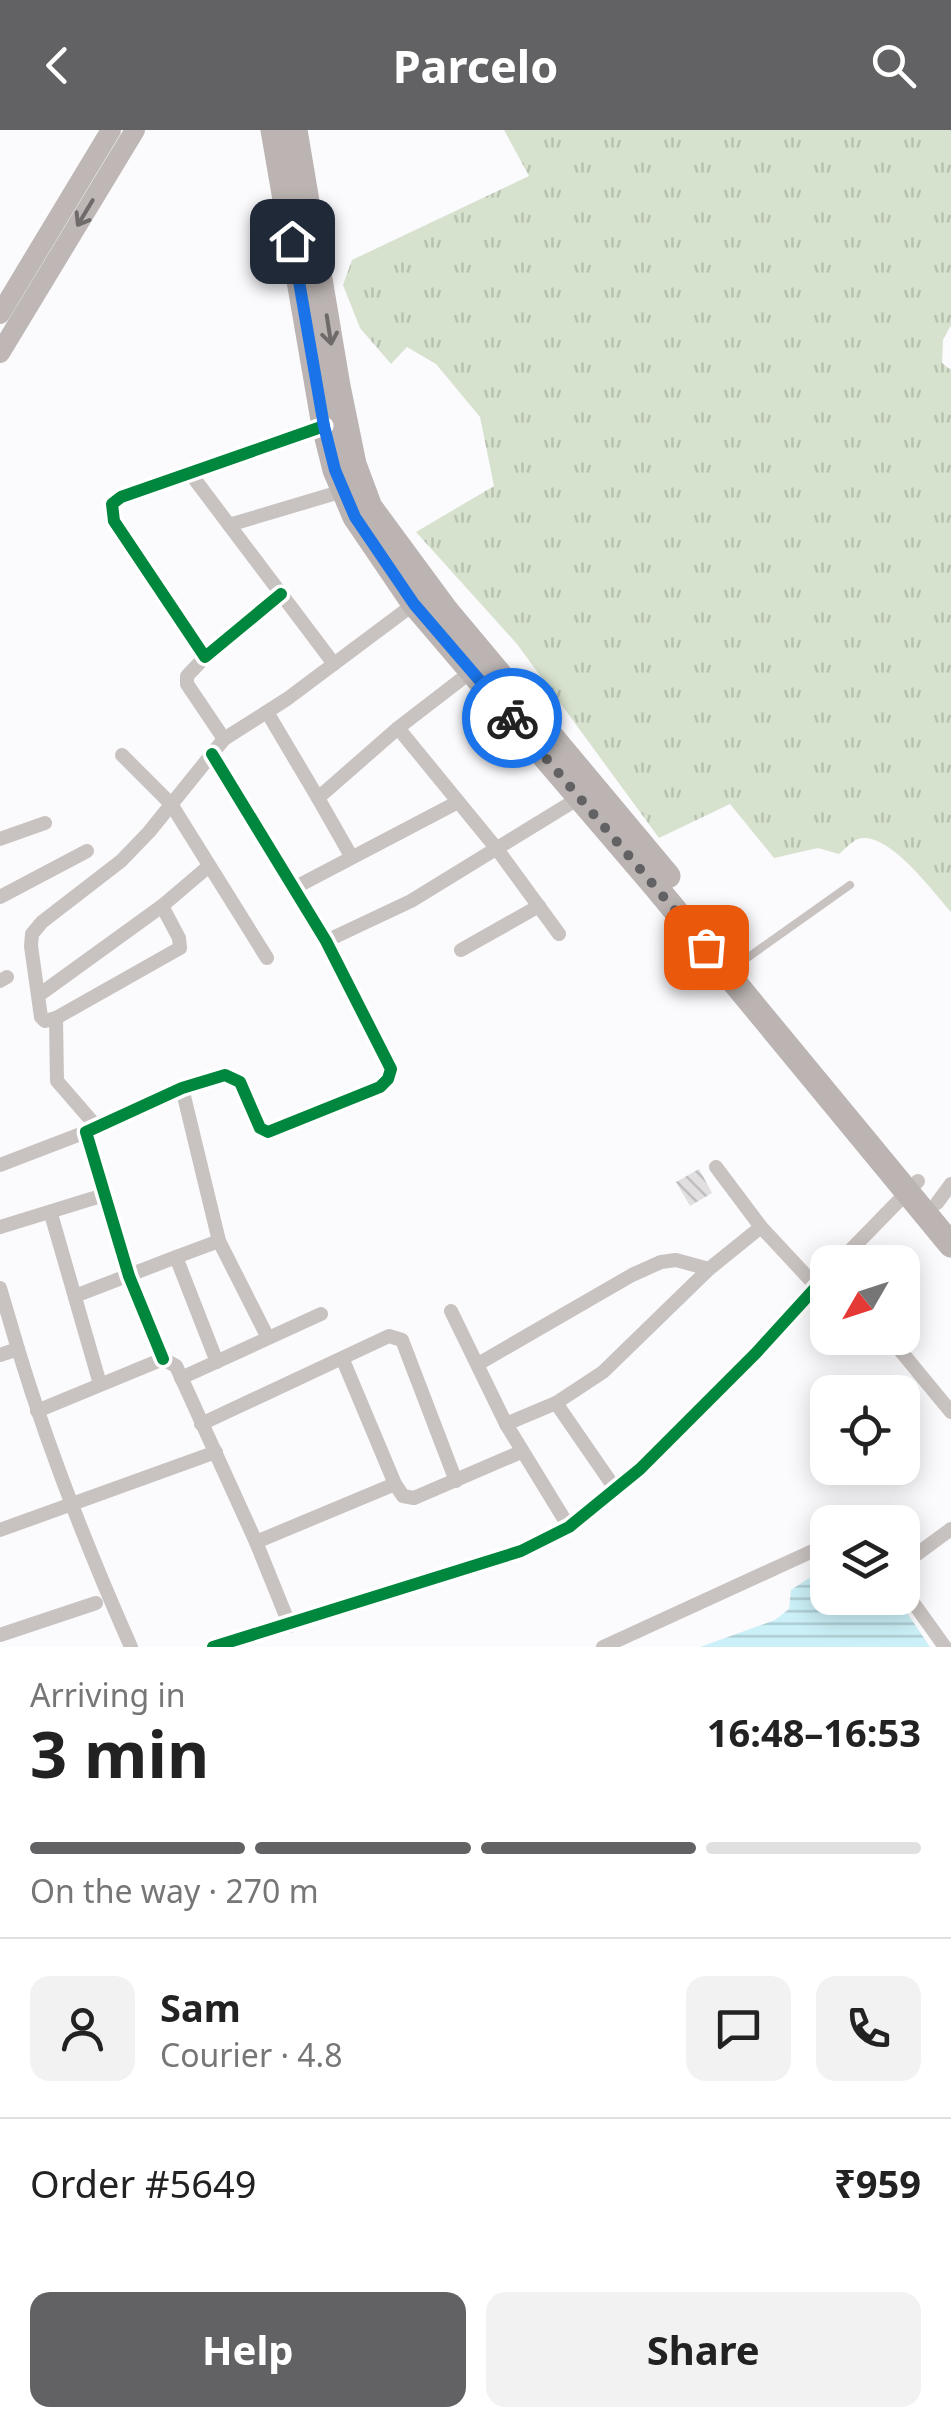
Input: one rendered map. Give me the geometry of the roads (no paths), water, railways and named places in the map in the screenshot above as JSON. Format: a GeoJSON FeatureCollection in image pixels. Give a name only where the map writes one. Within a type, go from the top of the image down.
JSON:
{"type":"FeatureCollection","features":[{"type":"Feature","properties":{"kind":"highway"},"geometry":{"type":"LineString","coordinates":[[273,130],[324,426],[343,492],[362,529],[414,604],[913,1186],[946,1203]]}},
{"type":"Feature","properties":{"kind":"highway"},"geometry":{"type":"LineString","coordinates":[[296,130],[338,386],[354,464],[370,507],[445,609],[740,963],[913,1186],[951,1245]]}},
{"type":"Feature","properties":{"kind":"main road"},"geometry":{"type":"LineString","coordinates":[[0,314],[111,130]]}},
{"type":"Feature","properties":{"kind":"main road"},"geometry":{"type":"LineString","coordinates":[[0,353],[135,130]]}},
{"type":"Feature","properties":{"kind":"street"},"geometry":{"type":"LineString","coordinates":[[205,657],[114,521],[112,504],[121,497],[324,426]]}},
{"type":"Feature","properties":{"kind":"street"},"geometry":{"type":"LineString","coordinates":[[190,472],[334,664]]}},
{"type":"Feature","properties":{"kind":"street"},"geometry":{"type":"LineString","coordinates":[[230,526],[343,492]]}},
{"type":"Feature","properties":{"kind":"street"},"geometry":{"type":"LineString","coordinates":[[224,740],[186,684],[187,676],[281,594]]}},
{"type":"Feature","properties":{"kind":"street"},"geometry":{"type":"LineString","coordinates":[[162,906],[180,938],[180,948],[56,1018],[45,1021],[41,1017],[32,934],[42,922],[121,861],[224,740],[414,604]]}},
{"type":"Feature","properties":{"kind":"street"},"geometry":{"type":"LineString","coordinates":[[318,798],[398,728],[472,671]]}},
{"type":"Feature","properties":{"kind":"street"},"geometry":{"type":"LineString","coordinates":[[267,712],[352,856]]}},
{"type":"Feature","properties":{"kind":"street"},"geometry":{"type":"LineString","coordinates":[[398,728],[497,849],[559,934]]}},
{"type":"Feature","properties":{"kind":"street"},"geometry":{"type":"LineString","coordinates":[[0,1165],[182,1088],[224,1075],[240,1082],[260,1128],[268,1132],[380,1087],[388,1078],[391,1068],[326,941],[212,754]]}},
{"type":"Feature","properties":{"kind":"street"},"geometry":{"type":"LineString","coordinates":[[122,756],[171,804],[267,958]]}},
{"type":"Feature","properties":{"kind":"street"},"geometry":{"type":"LineString","coordinates":[[326,941],[411,900],[578,798]]}},
{"type":"Feature","properties":{"kind":"street"},"geometry":{"type":"LineString","coordinates":[[294,888],[458,802]]}},
{"type":"Feature","properties":{"kind":"street"},"geometry":{"type":"LineString","coordinates":[[0,840],[45,823]]}},
{"type":"Feature","properties":{"kind":"street"},"geometry":{"type":"LineString","coordinates":[[0,898],[87,851]]}},
{"type":"Feature","properties":{"kind":"street"},"geometry":{"type":"LineString","coordinates":[[39,995],[162,906],[209,866]]}},
{"type":"Feature","properties":{"kind":"street"},"geometry":{"type":"LineString","coordinates":[[461,950],[539,906]]}},
{"type":"Feature","properties":{"kind":"street"},"geometry":{"type":"LineString","coordinates":[[56,1018],[57,1082],[91,1129],[104,1196],[129,1276],[164,1359],[176,1366],[216,1452],[290,1626]]}},
{"type":"Feature","properties":{"kind":"street"},"geometry":{"type":"LineString","coordinates":[[182,1088],[219,1241],[267,1336]]}},
{"type":"Feature","properties":{"kind":"street"},"geometry":{"type":"LineString","coordinates":[[716,1167],[761,1227],[810,1280]]}},
{"type":"Feature","properties":{"kind":"street"},"geometry":{"type":"LineString","coordinates":[[856,1245],[913,1186]]}},
{"type":"Feature","properties":{"kind":"street"},"geometry":{"type":"LineString","coordinates":[[0,1227],[104,1196]]}},
{"type":"Feature","properties":{"kind":"street"},"geometry":{"type":"LineString","coordinates":[[51,1214],[100,1384]]}},
{"type":"Feature","properties":{"kind":"street"},"geometry":{"type":"LineString","coordinates":[[506,1424],[556,1403],[604,1372],[709,1269],[761,1227]]}},
{"type":"Feature","properties":{"kind":"street"},"geometry":{"type":"LineString","coordinates":[[74,1296],[219,1241]]}},
{"type":"Feature","properties":{"kind":"street"},"geometry":{"type":"LineString","coordinates":[[176,1257],[218,1362]]}},
{"type":"Feature","properties":{"kind":"street"},"geometry":{"type":"LineString","coordinates":[[478,1364],[632,1274],[661,1262],[676,1260],[709,1269]]}},
{"type":"Feature","properties":{"kind":"street"},"geometry":{"type":"LineString","coordinates":[[0,1288],[37,1411],[130,1647]]}},
{"type":"Feature","properties":{"kind":"street"},"geometry":{"type":"LineString","coordinates":[[214,1647],[521,1551],[569,1527],[684,1427],[810,1292]]}},
{"type":"Feature","properties":{"kind":"street"},"geometry":{"type":"LineString","coordinates":[[452,1311],[521,1452],[569,1527]]}},
{"type":"Feature","properties":{"kind":"street"},"geometry":{"type":"LineString","coordinates":[[181,1378],[321,1314]]}},
{"type":"Feature","properties":{"kind":"street"},"geometry":{"type":"LineString","coordinates":[[201,1424],[389,1336],[402,1340],[456,1481]]}},
{"type":"Feature","properties":{"kind":"street"},"geometry":{"type":"LineString","coordinates":[[0,1355],[18,1349]]}},
{"type":"Feature","properties":{"kind":"street"},"geometry":{"type":"LineString","coordinates":[[904,1355],[951,1412]]}},
{"type":"Feature","properties":{"kind":"street"},"geometry":{"type":"LineString","coordinates":[[37,1411],[164,1359]]}},
{"type":"Feature","properties":{"kind":"street"},"geometry":{"type":"LineString","coordinates":[[343,1360],[394,1484],[404,1496],[414,1498],[521,1452]]}},
{"type":"Feature","properties":{"kind":"street"},"geometry":{"type":"LineString","coordinates":[[556,1403],[616,1490]]}},
{"type":"Feature","properties":{"kind":"street"},"geometry":{"type":"LineString","coordinates":[[0,1530],[216,1452]]}},
{"type":"Feature","properties":{"kind":"street"},"geometry":{"type":"LineString","coordinates":[[256,1542],[394,1484]]}},
{"type":"Feature","properties":{"kind":"street"},"geometry":{"type":"LineString","coordinates":[[920,1551],[951,1528]]}},
{"type":"Feature","properties":{"kind":"street"},"geometry":{"type":"LineString","coordinates":[[604,1647],[810,1552]]}},
{"type":"Feature","properties":{"kind":"street"},"geometry":{"type":"LineString","coordinates":[[1,1641],[96,1603]]}},
{"type":"Feature","properties":{"kind":"street"},"geometry":{"type":"LineString","coordinates":[[920,1612],[945,1647]]}},
{"type":"Feature","properties":{"kind":"lane"},"geometry":{"type":"LineString","coordinates":[[740,963],[850,885]]}},
{"type":"Feature","properties":{"kind":"water"},"geometry":{"type":"Polygon","coordinates":[[[810,1577],[810,1615],[908,1615],[930,1647],[700,1647],[775,1620],[789,1609],[791,1590],[810,1577]]]}}]}
